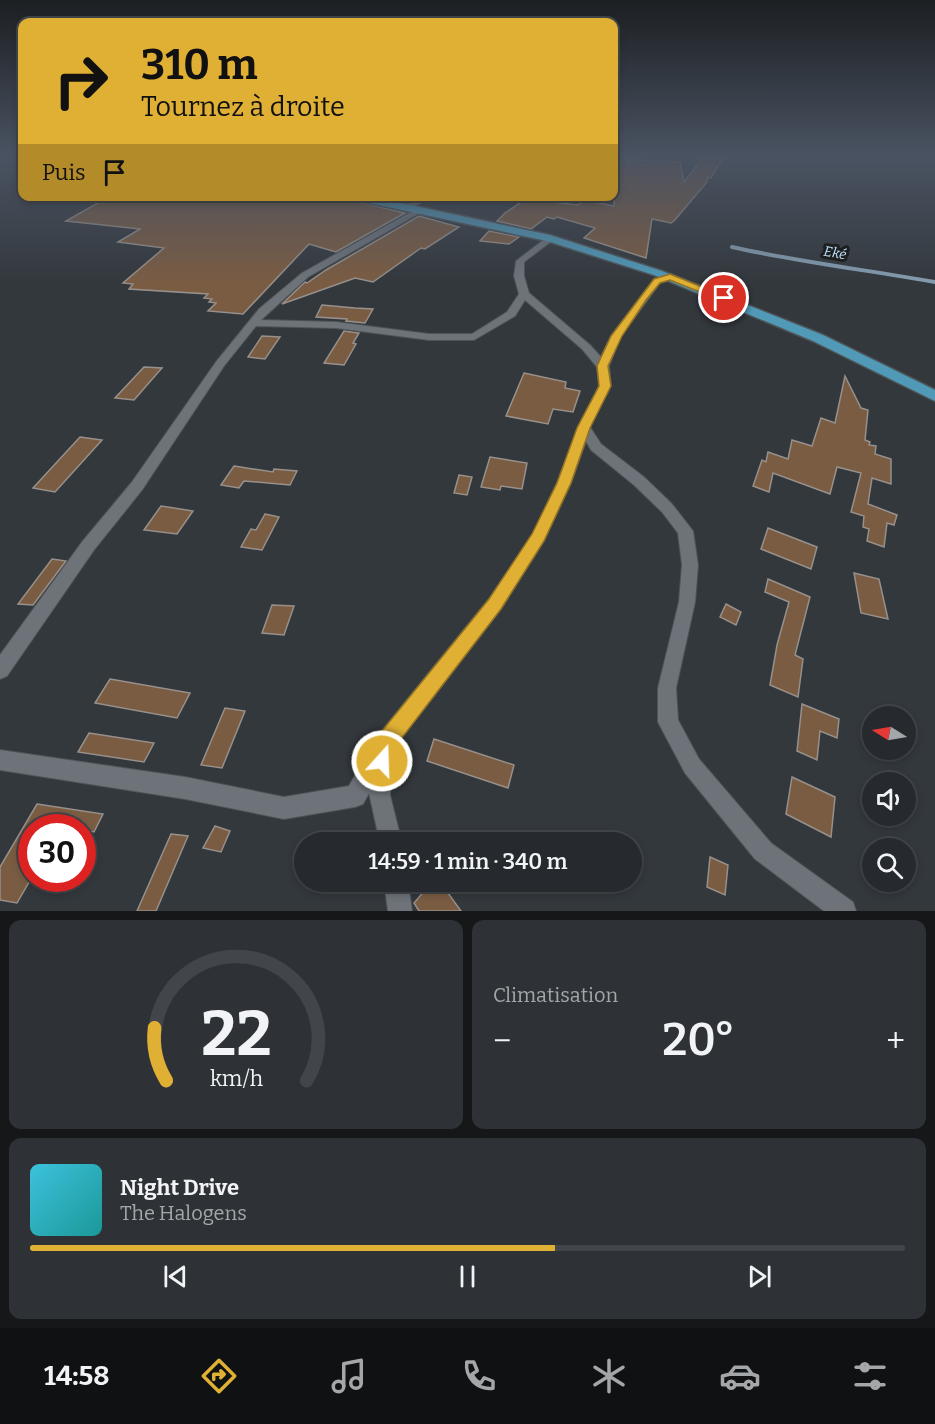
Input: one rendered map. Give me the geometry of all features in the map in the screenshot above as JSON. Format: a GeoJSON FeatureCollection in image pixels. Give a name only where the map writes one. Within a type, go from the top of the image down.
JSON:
{"type":"FeatureCollection","features":[{"type":"Feature","properties":{"kind":"main road"},"geometry":{"type":"LineString","coordinates":[[370,201],[550,238],[670,277],[807,333],[935,396]]}},
{"type":"Feature","properties":{"kind":"street"},"geometry":{"type":"LineString","coordinates":[[0,670],[88,546],[137,486],[220,364],[253,323],[305,275],[424,201]]}},
{"type":"Feature","properties":{"kind":"street"},"geometry":{"type":"LineString","coordinates":[[550,238],[520,261],[519,276],[524,294],[586,347],[603,366]]}},
{"type":"Feature","properties":{"kind":"street"},"geometry":{"type":"LineString","coordinates":[[0,760],[185,788],[284,808],[355,796],[384,744],[495,604],[538,537],[564,483],[584,428],[605,386],[603,366],[616,336],[657,281],[670,277]]}},
{"type":"Feature","properties":{"kind":"street"},"geometry":{"type":"LineString","coordinates":[[253,323],[336,325],[429,337],[474,337],[512,314],[524,294]]}},
{"type":"Feature","properties":{"kind":"street"},"geometry":{"type":"LineString","coordinates":[[584,428],[596,447],[639,481],[667,508],[685,531],[690,566],[689,584],[668,688],[668,722],[692,766],[763,851],[844,911]]}},
{"type":"Feature","properties":{"kind":"street"},"geometry":{"type":"LineString","coordinates":[[384,744],[379,795],[388,832]]}},
{"type":"Feature","properties":{"kind":"street"},"geometry":{"type":"LineString","coordinates":[[397,892],[400,911]]}},
{"type":"Feature","properties":{"kind":"building"},"geometry":{"type":"Polygon","coordinates":[[[618,199],[693,199],[671,223],[652,219],[646,258],[584,238],[595,228],[557,217],[554,219],[547,217],[531,229],[497,221],[523,201],[578,205],[583,201],[589,201],[614,206],[614,201],[618,201],[618,199]]]}},
{"type":"Feature","properties":{"kind":"building"},"geometry":{"type":"Polygon","coordinates":[[[101,201],[355,201],[405,213],[336,252],[309,244],[243,314],[208,311],[216,303],[209,302],[212,299],[204,298],[208,294],[129,289],[133,284],[123,283],[164,248],[118,242],[140,229],[66,221],[101,201]]]}},
{"type":"Feature","properties":{"kind":"building"},"geometry":{"type":"Polygon","coordinates":[[[419,216],[459,227],[425,249],[421,248],[373,282],[355,278],[282,304],[305,282],[307,283],[419,216]]]}},
{"type":"Feature","properties":{"kind":"building"},"geometry":{"type":"Polygon","coordinates":[[[489,231],[519,237],[509,244],[480,241],[489,231]]]}},
{"type":"Feature","properties":{"kind":"building"},"geometry":{"type":"Polygon","coordinates":[[[322,305],[373,309],[365,323],[316,317],[322,305]]]}},
{"type":"Feature","properties":{"kind":"building"},"geometry":{"type":"Polygon","coordinates":[[[344,331],[359,333],[353,343],[356,344],[344,365],[324,363],[344,331]]]}},
{"type":"Feature","properties":{"kind":"building"},"geometry":{"type":"Polygon","coordinates":[[[262,336],[280,337],[265,359],[248,357],[262,336]]]}},
{"type":"Feature","properties":{"kind":"building"},"geometry":{"type":"Polygon","coordinates":[[[144,367],[162,368],[134,400],[115,398],[144,367]]]}},
{"type":"Feature","properties":{"kind":"building"},"geometry":{"type":"Polygon","coordinates":[[[524,373],[566,382],[565,388],[580,391],[573,412],[553,409],[548,424],[506,416],[524,373]]]}},
{"type":"Feature","properties":{"kind":"building"},"geometry":{"type":"Polygon","coordinates":[[[845,376],[861,408],[868,410],[865,440],[870,442],[869,445],[876,446],[875,454],[891,459],[891,484],[872,478],[868,504],[897,515],[894,525],[887,523],[884,547],[867,541],[869,529],[863,527],[864,516],[851,512],[861,473],[837,467],[830,494],[773,473],[769,492],[753,486],[762,460],[766,462],[768,452],[788,459],[792,440],[812,446],[821,418],[835,423],[845,376]]]}},
{"type":"Feature","properties":{"kind":"building"},"geometry":{"type":"Polygon","coordinates":[[[80,437],[102,440],[55,492],[33,488],[80,437]]]}},
{"type":"Feature","properties":{"kind":"building"},"geometry":{"type":"Polygon","coordinates":[[[490,457],[527,463],[522,489],[501,486],[500,490],[481,487],[490,457]]]}},
{"type":"Feature","properties":{"kind":"building"},"geometry":{"type":"Polygon","coordinates":[[[234,466],[273,472],[274,469],[297,471],[290,485],[244,481],[239,488],[221,485],[234,466]]]}},
{"type":"Feature","properties":{"kind":"building"},"geometry":{"type":"Polygon","coordinates":[[[459,475],[472,477],[467,495],[454,493],[459,475]]]}},
{"type":"Feature","properties":{"kind":"building"},"geometry":{"type":"Polygon","coordinates":[[[161,506],[193,511],[177,534],[144,530],[161,506]]]}},
{"type":"Feature","properties":{"kind":"building"},"geometry":{"type":"Polygon","coordinates":[[[265,514],[279,517],[262,550],[241,547],[251,529],[256,530],[265,514]]]}},
{"type":"Feature","properties":{"kind":"building"},"geometry":{"type":"Polygon","coordinates":[[[768,528],[817,547],[811,569],[761,549],[768,528]]]}},
{"type":"Feature","properties":{"kind":"building"},"geometry":{"type":"Polygon","coordinates":[[[52,559],[66,561],[33,605],[18,604],[52,559]]]}},
{"type":"Feature","properties":{"kind":"building"},"geometry":{"type":"Polygon","coordinates":[[[854,573],[879,579],[888,619],[861,613],[854,573]]]}},
{"type":"Feature","properties":{"kind":"building"},"geometry":{"type":"Polygon","coordinates":[[[768,579],[810,597],[795,655],[803,659],[798,697],[770,685],[777,645],[789,602],[765,592],[768,579]]]}},
{"type":"Feature","properties":{"kind":"building"},"geometry":{"type":"Polygon","coordinates":[[[726,604],[741,612],[736,625],[720,617],[726,604]]]}},
{"type":"Feature","properties":{"kind":"building"},"geometry":{"type":"Polygon","coordinates":[[[272,605],[294,606],[284,635],[262,633],[272,605]]]}},
{"type":"Feature","properties":{"kind":"building"},"geometry":{"type":"Polygon","coordinates":[[[110,679],[190,693],[177,718],[95,703],[110,679]]]}},
{"type":"Feature","properties":{"kind":"building"},"geometry":{"type":"Polygon","coordinates":[[[802,704],[839,719],[837,738],[820,731],[817,760],[797,751],[802,704]]]}},
{"type":"Feature","properties":{"kind":"building"},"geometry":{"type":"Polygon","coordinates":[[[225,708],[245,711],[222,768],[201,765],[225,708]]]}},
{"type":"Feature","properties":{"kind":"building"},"geometry":{"type":"Polygon","coordinates":[[[89,733],[154,743],[144,762],[78,752],[89,733]]]}},
{"type":"Feature","properties":{"kind":"building"},"geometry":{"type":"Polygon","coordinates":[[[434,739],[514,765],[508,788],[427,761],[434,739]]]}},
{"type":"Feature","properties":{"kind":"building"},"geometry":{"type":"Polygon","coordinates":[[[792,777],[835,797],[831,837],[786,814],[792,777]]]}},
{"type":"Feature","properties":{"kind":"building"},"geometry":{"type":"Polygon","coordinates":[[[37,804],[103,814],[96,828],[96,814],[31,814],[37,804]]]}},
{"type":"Feature","properties":{"kind":"building"},"geometry":{"type":"Polygon","coordinates":[[[215,826],[230,831],[221,852],[203,848],[215,826]]]}},
{"type":"Feature","properties":{"kind":"building"},"geometry":{"type":"Polygon","coordinates":[[[171,834],[188,836],[156,911],[137,911],[171,834]]]}},
{"type":"Feature","properties":{"kind":"building"},"geometry":{"type":"Polygon","coordinates":[[[18,836],[18,892],[23,892],[17,903],[0,900],[0,867],[18,836]]]}},
{"type":"Feature","properties":{"kind":"building"},"geometry":{"type":"Polygon","coordinates":[[[710,857],[728,865],[725,895],[707,887],[710,857]]]}},
{"type":"Feature","properties":{"kind":"building"},"geometry":{"type":"Polygon","coordinates":[[[423,892],[447,892],[461,911],[419,911],[414,903],[423,892]]]}},
{"type":"Feature","properties":{"kind":"waterway","name":"Eké"},"geometry":{"type":"LineString","coordinates":[[732,247],[808,262],[935,282]]}},
{"type":"Feature","properties":{"kind":"route"},"geometry":{"type":"LineString","coordinates":[[382,761],[384,744],[495,604],[538,537],[564,483],[584,428],[605,386],[603,366],[616,336],[643,298],[657,281],[670,277],[724,298]]}}]}
